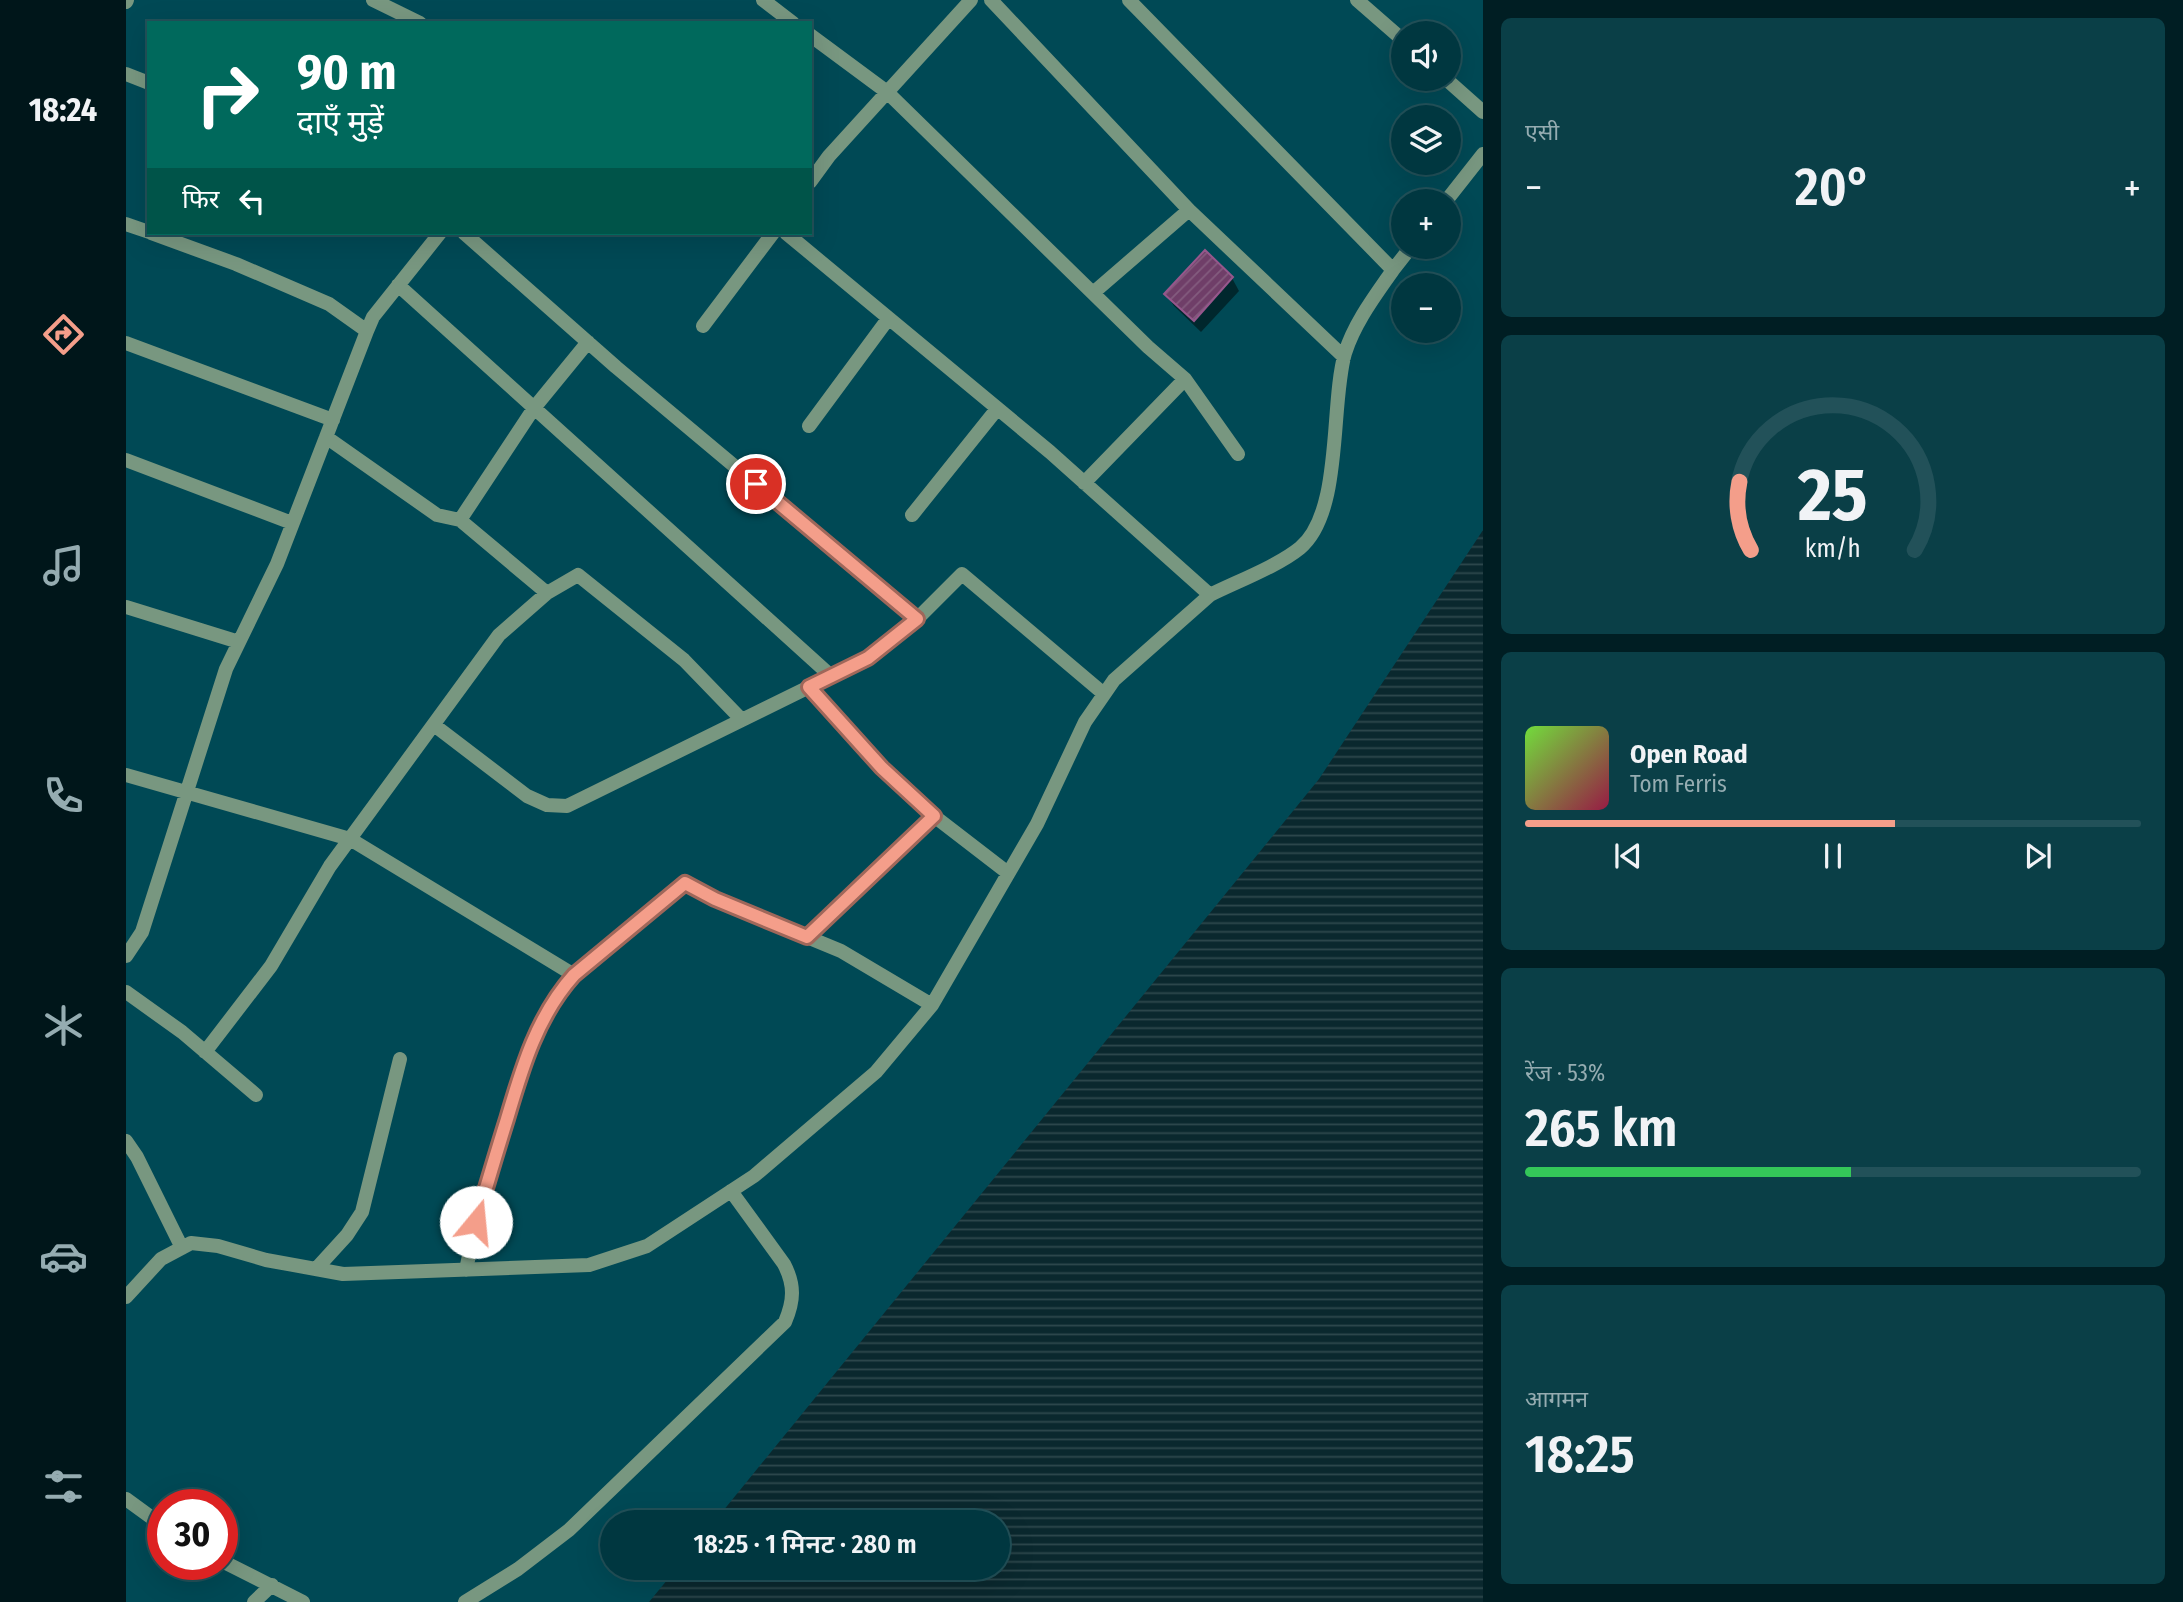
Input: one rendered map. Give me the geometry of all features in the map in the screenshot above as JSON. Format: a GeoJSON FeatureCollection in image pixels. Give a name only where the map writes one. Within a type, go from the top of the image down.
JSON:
{"type":"FeatureCollection","features":[{"type":"Feature","properties":{"kind":"street"},"geometry":{"type":"LineString","coordinates":[[373,0],[416,21]]}},
{"type":"Feature","properties":{"kind":"street"},"geometry":{"type":"LineString","coordinates":[[763,0],[790,21]]}},
{"type":"Feature","properties":{"kind":"street"},"geometry":{"type":"LineString","coordinates":[[812,179],[829,156],[971,0]]}},
{"type":"Feature","properties":{"kind":"street"},"geometry":{"type":"LineString","coordinates":[[991,0],[1189,210],[1344,357]]}},
{"type":"Feature","properties":{"kind":"street"},"geometry":{"type":"LineString","coordinates":[[1129,0],[1393,270]]}},
{"type":"Feature","properties":{"kind":"street"},"geometry":{"type":"LineString","coordinates":[[1357,0],[1391,30]]}},
{"type":"Feature","properties":{"kind":"street"},"geometry":{"type":"LineString","coordinates":[[812,36],[887,92],[1185,380],[1238,454]]}},
{"type":"Feature","properties":{"kind":"street"},"geometry":{"type":"LineString","coordinates":[[126,74],[147,82]]}},
{"type":"Feature","properties":{"kind":"street"},"geometry":{"type":"LineString","coordinates":[[1459,91],[1483,112]]}},
{"type":"Feature","properties":{"kind":"street"},"geometry":{"type":"LineString","coordinates":[[1455,189],[1483,154]]}},
{"type":"Feature","properties":{"kind":"street"},"geometry":{"type":"LineString","coordinates":[[1093,293],[1189,210]]}},
{"type":"Feature","properties":{"kind":"street"},"geometry":{"type":"LineString","coordinates":[[126,224],[147,231]]}},
{"type":"Feature","properties":{"kind":"street"},"geometry":{"type":"LineString","coordinates":[[158,235],[329,303],[367,331]]}},
{"type":"Feature","properties":{"kind":"street"},"geometry":{"type":"LineString","coordinates":[[126,956],[142,932],[226,669],[276,564],[373,317],[438,235]]}},
{"type":"Feature","properties":{"kind":"street"},"geometry":{"type":"LineString","coordinates":[[466,235],[588,342],[917,619]]}},
{"type":"Feature","properties":{"kind":"street"},"geometry":{"type":"LineString","coordinates":[[703,326],[771,235]]}},
{"type":"Feature","properties":{"kind":"street"},"geometry":{"type":"LineString","coordinates":[[788,235],[1084,483],[1210,595]]}},
{"type":"Feature","properties":{"kind":"street"},"geometry":{"type":"LineString","coordinates":[[126,1297],[161,1259],[191,1243],[218,1246],[265,1260],[342,1274],[589,1265],[647,1246],[754,1176],[876,1072],[932,1005],[1037,824],[1085,722],[1114,680],[1210,595],[1281,560],[1300,548],[1314,533],[1322,516],[1329,476],[1344,357],[1352,332],[1402,259]]}},
{"type":"Feature","properties":{"kind":"street"},"geometry":{"type":"LineString","coordinates":[[398,285],[831,676]]}},
{"type":"Feature","properties":{"kind":"street"},"geometry":{"type":"LineString","coordinates":[[809,426],[888,319]]}},
{"type":"Feature","properties":{"kind":"street"},"geometry":{"type":"LineString","coordinates":[[460,520],[534,408],[588,342]]}},
{"type":"Feature","properties":{"kind":"street"},"geometry":{"type":"LineString","coordinates":[[126,343],[332,419]]}},
{"type":"Feature","properties":{"kind":"street"},"geometry":{"type":"LineString","coordinates":[[1084,483],[1185,380]]}},
{"type":"Feature","properties":{"kind":"street"},"geometry":{"type":"LineString","coordinates":[[912,514],[997,409]]}},
{"type":"Feature","properties":{"kind":"street"},"geometry":{"type":"LineString","coordinates":[[326,437],[437,515],[460,520],[547,593]]}},
{"type":"Feature","properties":{"kind":"street"},"geometry":{"type":"LineString","coordinates":[[126,460],[292,523]]}},
{"type":"Feature","properties":{"kind":"street"},"geometry":{"type":"LineString","coordinates":[[434,725],[527,796],[547,805],[567,806],[868,658],[917,619],[962,574],[1104,694]]}},
{"type":"Feature","properties":{"kind":"street"},"geometry":{"type":"LineString","coordinates":[[205,1052],[271,966],[349,839],[499,635],[547,593],[578,575],[684,660],[742,720]]}},
{"type":"Feature","properties":{"kind":"street"},"geometry":{"type":"LineString","coordinates":[[126,607],[239,642]]}},
{"type":"Feature","properties":{"kind":"street"},"geometry":{"type":"LineString","coordinates":[[809,687],[886,772],[934,816],[1008,873]]}},
{"type":"Feature","properties":{"kind":"street"},"geometry":{"type":"LineString","coordinates":[[126,775],[349,839],[574,975]]}},
{"type":"Feature","properties":{"kind":"street"},"geometry":{"type":"LineString","coordinates":[[807,937],[934,816]]}},
{"type":"Feature","properties":{"kind":"street"},"geometry":{"type":"LineString","coordinates":[[466,1270],[476,1222],[524,1062],[544,1018],[574,975],[685,883],[715,899],[841,951],[932,1005]]}},
{"type":"Feature","properties":{"kind":"street"},"geometry":{"type":"LineString","coordinates":[[126,992],[182,1032],[256,1095]]}},
{"type":"Feature","properties":{"kind":"street"},"geometry":{"type":"LineString","coordinates":[[316,1269],[347,1235],[362,1212],[400,1059]]}},
{"type":"Feature","properties":{"kind":"street"},"geometry":{"type":"LineString","coordinates":[[126,1141],[182,1248]]}},
{"type":"Feature","properties":{"kind":"street"},"geometry":{"type":"LineString","coordinates":[[466,1602],[518,1569],[569,1530],[785,1322],[792,1300],[790,1275],[731,1191]]}},
{"type":"Feature","properties":{"kind":"street"},"geometry":{"type":"LineString","coordinates":[[126,1499],[147,1515]]}},
{"type":"Feature","properties":{"kind":"street"},"geometry":{"type":"LineString","coordinates":[[238,1569],[303,1602]]}},
{"type":"Feature","properties":{"kind":"street"},"geometry":{"type":"LineString","coordinates":[[254,1602],[272,1585]]}},
{"type":"Feature","properties":{"kind":"water"},"geometry":{"type":"Polygon","coordinates":[[[1483,530],[1483,1602],[649,1602],[667,1580],[1010,1580],[1010,1510],[724,1510],[1319,779],[1483,530]]]}},
{"type":"Feature","properties":{"kind":"building"},"geometry":{"type":"Polygon","coordinates":[[[1205,250],[1233,277],[1194,321],[1164,294],[1205,250]]]}},
{"type":"Feature","properties":{"kind":"route"},"geometry":{"type":"LineString","coordinates":[[476,1222],[524,1062],[544,1018],[574,975],[685,883],[715,899],[807,937],[934,816],[892,779],[809,687],[868,658],[917,619],[756,484]]}}]}
